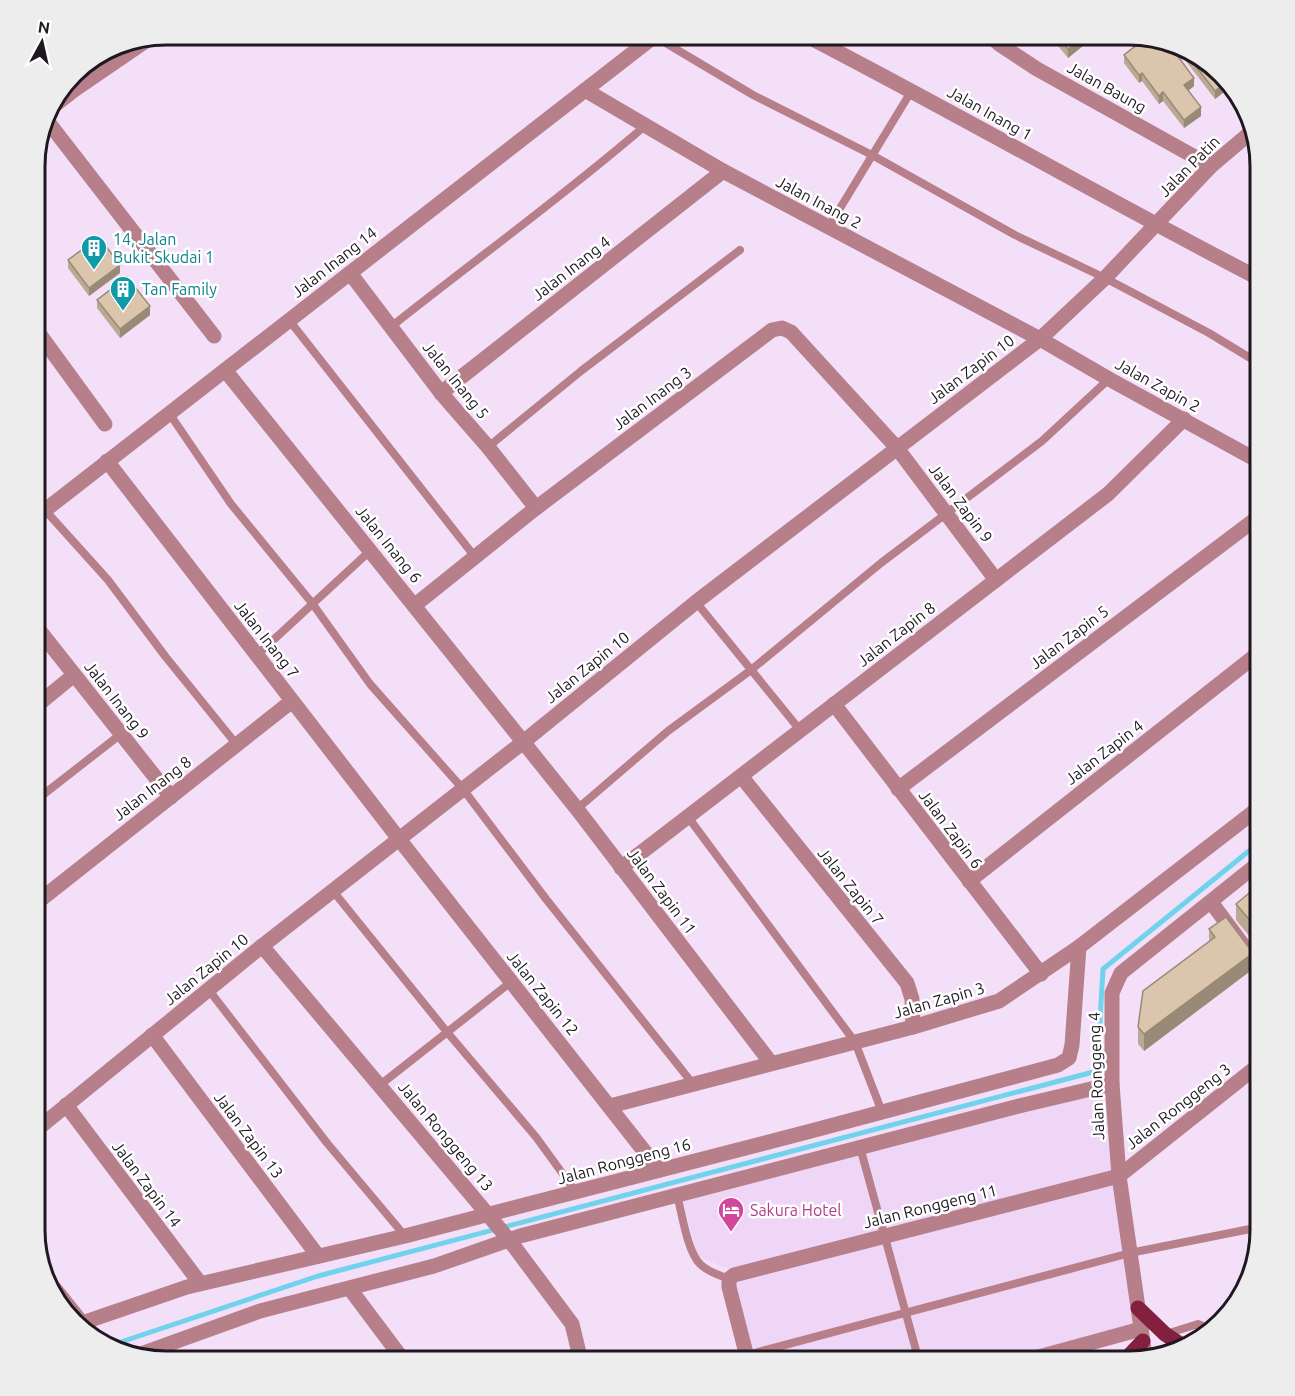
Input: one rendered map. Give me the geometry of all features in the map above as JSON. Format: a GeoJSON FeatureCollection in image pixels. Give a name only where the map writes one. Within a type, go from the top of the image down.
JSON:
{"type":"FeatureCollection","features":[{"type":"Feature","properties":{"kind":"main road"},"geometry":{"type":"LineString","coordinates":[[1138,1308],[1165,1334],[1177,1342]]}},
{"type":"Feature","properties":{"kind":"main road"},"geometry":{"type":"LineString","coordinates":[[1131,1351],[1142,1335]]}},
{"type":"Feature","properties":{"kind":"street","name":"Jalan Inang 14"},"geometry":{"type":"LineString","coordinates":[[45,510],[642,45]]}},
{"type":"Feature","properties":{"kind":"street","name":"Jalan Inang 1"},"geometry":{"type":"LineString","coordinates":[[824,45],[912,90],[1156,225],[1250,274]]}},
{"type":"Feature","properties":{"kind":"street","name":"Jalan Baung"},"geometry":{"type":"LineString","coordinates":[[1001,45],[1037,69],[1211,166]]}},
{"type":"Feature","properties":{"kind":"street"},"geometry":{"type":"LineString","coordinates":[[67,96],[134,49]]}},
{"type":"Feature","properties":{"kind":"street","name":"Jalan Inang 2"},"geometry":{"type":"LineString","coordinates":[[585,90],[723,171],[1040,339]]}},
{"type":"Feature","properties":{"kind":"street"},"geometry":{"type":"LineString","coordinates":[[52,126],[214,336]]}},
{"type":"Feature","properties":{"kind":"street","name":"Jalan Patin"},"geometry":{"type":"LineString","coordinates":[[1156,225],[1211,166],[1246,136]]}},
{"type":"Feature","properties":{"kind":"street","name":"Jalan Inang 4"},"geometry":{"type":"LineString","coordinates":[[441,393],[723,171]]}},
{"type":"Feature","properties":{"kind":"street","name":"Jalan Zapin 10"},"geometry":{"type":"LineString","coordinates":[[45,1122],[262,946],[522,743],[696,602],[1040,339],[1105,278],[1156,225]]}},
{"type":"Feature","properties":{"kind":"street","name":"Jalan Inang 5"},"geometry":{"type":"LineString","coordinates":[[350,273],[441,393],[488,447],[536,508]]}},
{"type":"Feature","properties":{"kind":"street","name":"Jalan Inang 3"},"geometry":{"type":"LineString","coordinates":[[415,605],[536,508],[772,330],[782,327],[791,332],[897,448]]}},
{"type":"Feature","properties":{"kind":"street","name":"Jalan Zapin 2"},"geometry":{"type":"LineString","coordinates":[[1040,339],[1250,456]]}},
{"type":"Feature","properties":{"kind":"street"},"geometry":{"type":"LineString","coordinates":[[45,342],[105,424]]}},
{"type":"Feature","properties":{"kind":"street","name":"Jalan Inang 6"},"geometry":{"type":"LineString","coordinates":[[225,370],[415,605],[522,743]]}},
{"type":"Feature","properties":{"kind":"street","name":"Jalan Zapin 8"},"geometry":{"type":"LineString","coordinates":[[621,868],[1108,494],[1184,419]]}},
{"type":"Feature","properties":{"kind":"street","name":"Jalan Zapin 9"},"geometry":{"type":"LineString","coordinates":[[897,448],[996,580]]}},
{"type":"Feature","properties":{"kind":"street","name":"Jalan Inang 7"},"geometry":{"type":"LineString","coordinates":[[108,462],[399,839]]}},
{"type":"Feature","properties":{"kind":"street","name":"Jalan Zapin 5"},"geometry":{"type":"LineString","coordinates":[[898,789],[1250,523]]}},
{"type":"Feature","properties":{"kind":"street","name":"Jalan Inang 9"},"geometry":{"type":"LineString","coordinates":[[45,638],[171,797]]}},
{"type":"Feature","properties":{"kind":"street","name":"Jalan Zapin 4"},"geometry":{"type":"LineString","coordinates":[[969,881],[1250,660]]}},
{"type":"Feature","properties":{"kind":"street"},"geometry":{"type":"LineString","coordinates":[[45,698],[74,675]]}},
{"type":"Feature","properties":{"kind":"street","name":"Jalan Inang 8"},"geometry":{"type":"LineString","coordinates":[[45,896],[292,701]]}},
{"type":"Feature","properties":{"kind":"street","name":"Jalan Zapin 6"},"geometry":{"type":"LineString","coordinates":[[834,704],[1041,974]]}},
{"type":"Feature","properties":{"kind":"street","name":"Jalan Zapin 11"},"geometry":{"type":"LineString","coordinates":[[522,743],[577,809],[771,1064]]}},
{"type":"Feature","properties":{"kind":"street","name":"Jalan Zapin 7"},"geometry":{"type":"LineString","coordinates":[[741,776],[906,984],[912,999],[913,1027]]}},
{"type":"Feature","properties":{"kind":"street","name":"Jalan Zapin 3"},"geometry":{"type":"LineString","coordinates":[[610,1106],[913,1027],[999,1001],[1079,947],[1250,815]]}},
{"type":"Feature","properties":{"kind":"street","name":"Jalan Zapin 12"},"geometry":{"type":"LineString","coordinates":[[399,839],[659,1170]]}},
{"type":"Feature","properties":{"kind":"street","name":"Jalan Ronggeng 4"},"geometry":{"type":"LineString","coordinates":[[1144,1350],[1119,1176],[1112,1084],[1112,993],[1120,974],[1250,870]]}},
{"type":"Feature","properties":{"kind":"street"},"geometry":{"type":"LineString","coordinates":[[1211,902],[1250,955]]}},
{"type":"Feature","properties":{"kind":"street","name":"Jalan Ronggeng 13"},"geometry":{"type":"LineString","coordinates":[[262,946],[510,1241],[572,1323],[578,1351]]}},
{"type":"Feature","properties":{"kind":"street","name":"Jalan Ronggeng 16"},"geometry":{"type":"LineString","coordinates":[[87,1322],[200,1283],[405,1236],[1058,1065],[1068,1058],[1072,1045],[1079,947]]}},
{"type":"Feature","properties":{"kind":"street","name":"Jalan Zapin 13"},"geometry":{"type":"LineString","coordinates":[[152,1035],[318,1256]]}},
{"type":"Feature","properties":{"kind":"street","name":"Jalan Ronggeng 3"},"geometry":{"type":"LineString","coordinates":[[1119,1176],[1250,1072]]}},
{"type":"Feature","properties":{"kind":"street"},"geometry":{"type":"LineString","coordinates":[[152,1350],[260,1311],[434,1266],[520,1236],[1112,1084]]}},
{"type":"Feature","properties":{"kind":"street","name":"Jalan Zapin 14"},"geometry":{"type":"LineString","coordinates":[[66,1105],[200,1283]]}},
{"type":"Feature","properties":{"kind":"street","name":"Jalan Ronggeng 11"},"geometry":{"type":"LineString","coordinates":[[729,1279],[735,1275],[1119,1176]]}},
{"type":"Feature","properties":{"kind":"street"},"geometry":{"type":"LineString","coordinates":[[729,1279],[729,1287],[746,1351]]}},
{"type":"Feature","properties":{"kind":"street"},"geometry":{"type":"LineString","coordinates":[[350,1289],[396,1351]]}},
{"type":"Feature","properties":{"kind":"street"},"geometry":{"type":"LineString","coordinates":[[1072,1351],[1142,1335]]}},
{"type":"Feature","properties":{"kind":"lane"},"geometry":{"type":"LineString","coordinates":[[671,45],[753,95],[872,155],[1015,235],[1105,278],[1209,333],[1250,358]]}},
{"type":"Feature","properties":{"kind":"lane"},"geometry":{"type":"LineString","coordinates":[[828,228],[912,90]]}},
{"type":"Feature","properties":{"kind":"lane"},"geometry":{"type":"LineString","coordinates":[[392,326],[473,261],[592,172],[646,125]]}},
{"type":"Feature","properties":{"kind":"lane"},"geometry":{"type":"LineString","coordinates":[[488,447],[581,370],[740,250]]}},
{"type":"Feature","properties":{"kind":"lane"},"geometry":{"type":"LineString","coordinates":[[289,320],[475,557]]}},
{"type":"Feature","properties":{"kind":"lane"},"geometry":{"type":"LineString","coordinates":[[577,809],[668,731],[751,670],[881,563],[1042,441],[1109,379]]}},
{"type":"Feature","properties":{"kind":"lane"},"geometry":{"type":"LineString","coordinates":[[169,413],[231,504],[312,603],[370,684],[463,789],[693,1084]]}},
{"type":"Feature","properties":{"kind":"lane"},"geometry":{"type":"LineString","coordinates":[[45,519],[108,580],[165,656],[237,745]]}},
{"type":"Feature","properties":{"kind":"lane"},"geometry":{"type":"LineString","coordinates":[[257,655],[371,550]]}},
{"type":"Feature","properties":{"kind":"lane"},"geometry":{"type":"LineString","coordinates":[[696,602],[800,730]]}},
{"type":"Feature","properties":{"kind":"lane"},"geometry":{"type":"LineString","coordinates":[[45,793],[121,734]]}},
{"type":"Feature","properties":{"kind":"lane"},"geometry":{"type":"LineString","coordinates":[[688,817],[855,1042],[882,1112]]}},
{"type":"Feature","properties":{"kind":"lane"},"geometry":{"type":"LineString","coordinates":[[333,891],[447,1032],[536,1137],[576,1192]]}},
{"type":"Feature","properties":{"kind":"lane"},"geometry":{"type":"LineString","coordinates":[[381,1085],[511,982]]}},
{"type":"Feature","properties":{"kind":"lane"},"geometry":{"type":"LineString","coordinates":[[208,990],[327,1143],[405,1236]]}},
{"type":"Feature","properties":{"kind":"lane"},"geometry":{"type":"LineString","coordinates":[[860,1147],[916,1351]]}},
{"type":"Feature","properties":{"kind":"lane"},"geometry":{"type":"LineString","coordinates":[[677,1195],[693,1253],[698,1263],[710,1272],[729,1279]]}},
{"type":"Feature","properties":{"kind":"lane"},"geometry":{"type":"LineString","coordinates":[[772,1351],[907,1312],[1130,1253],[1250,1229]]}},
{"type":"Feature","properties":{"kind":"lane"},"geometry":{"type":"LineString","coordinates":[[1165,1334],[1198,1324],[1203,1326]]}},
{"type":"Feature","properties":{"kind":"shaded area"},"geometry":{"type":"Polygon","coordinates":[[[1107,1092],[1135,1324],[1036,1351],[752,1351],[731,1270],[698,1256],[682,1199],[1107,1092]]]}},
{"type":"Feature","properties":{"kind":"building"},"geometry":{"type":"Polygon","coordinates":[[[1137,45],[1176,54],[1194,78],[1184,85],[1201,107],[1184,120],[1163,92],[1159,96],[1142,73],[1139,75],[1124,55],[1137,45]]]}},
{"type":"Feature","properties":{"kind":"building"},"geometry":{"type":"Polygon","coordinates":[[[1194,64],[1221,87],[1215,91],[1194,64]]]}},
{"type":"Feature","properties":{"kind":"building","name":"14, Jalan Bukit Skudai 1"},"geometry":{"type":"Polygon","coordinates":[[[99,237],[120,265],[89,288],[68,260],[99,237]]]}},
{"type":"Feature","properties":{"kind":"building","name":"Tan Family"},"geometry":{"type":"Polygon","coordinates":[[[127,277],[150,306],[120,329],[97,300],[127,277]]]}},
{"type":"Feature","properties":{"kind":"building"},"geometry":{"type":"Polygon","coordinates":[[[1250,892],[1250,920],[1236,904],[1250,892]]]}},
{"type":"Feature","properties":{"kind":"building"},"geometry":{"type":"Polygon","coordinates":[[[1226,917],[1250,949],[1250,955],[1144,1034],[1138,1027],[1143,991],[1215,937],[1209,929],[1226,917]]]}},
{"type":"Feature","properties":{"kind":"waterway"},"geometry":{"type":"LineString","coordinates":[[120,1342],[318,1276],[1097,1071],[1103,969],[1250,850]]}},
{"type":"Feature","properties":{"kind":"place","name":"14, Jalan Bukit Skudai 1"},"geometry":{"type":"Point","coordinates":[94,271]}},
{"type":"Feature","properties":{"kind":"place","name":"Tan Family"},"geometry":{"type":"Point","coordinates":[123,312]}},
{"type":"Feature","properties":{"kind":"place","name":"Sakura Hotel"},"geometry":{"type":"Point","coordinates":[731,1233]}}]}
